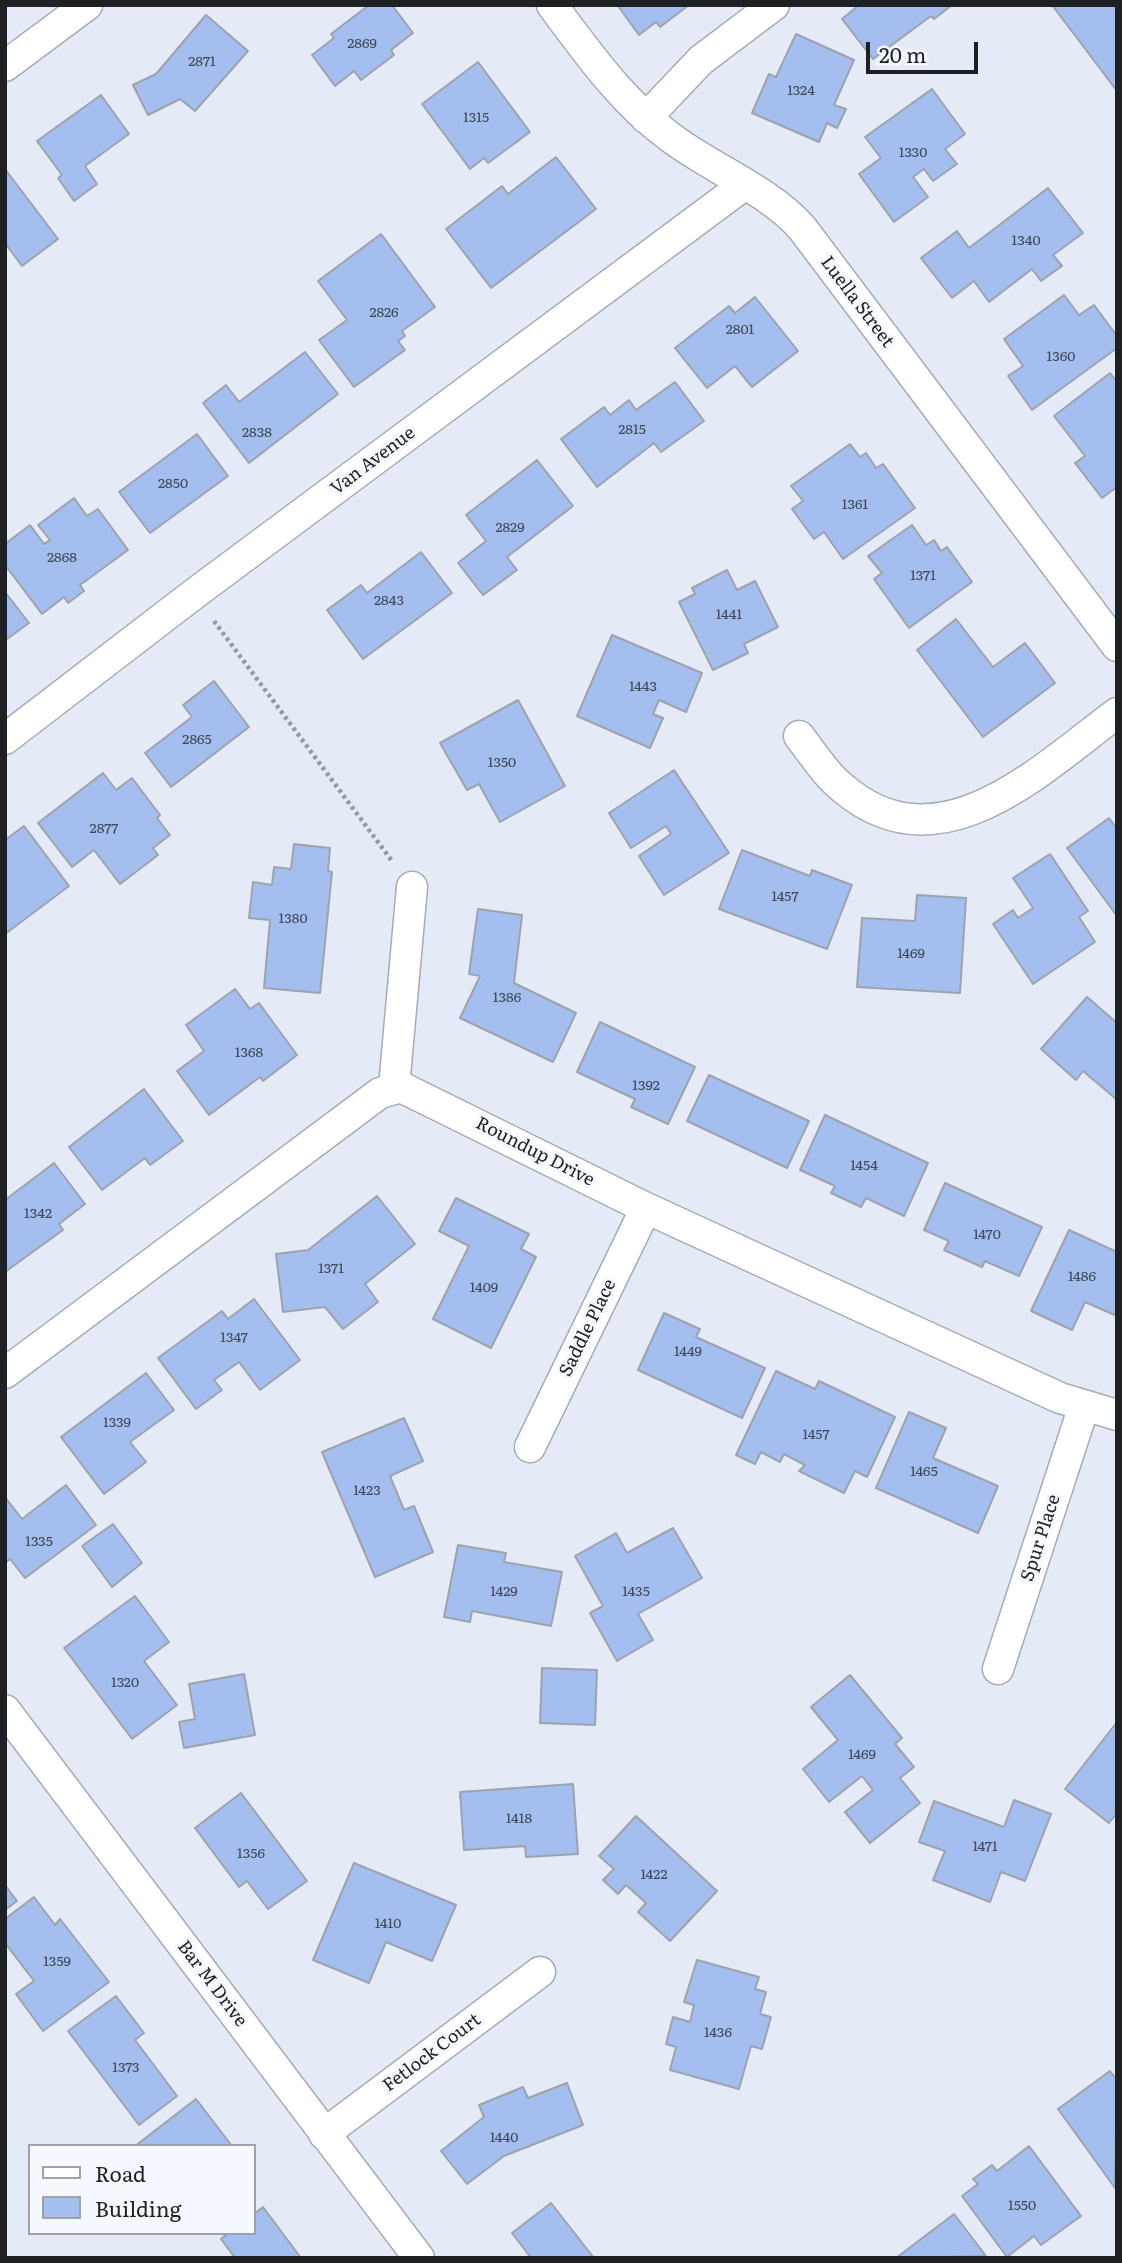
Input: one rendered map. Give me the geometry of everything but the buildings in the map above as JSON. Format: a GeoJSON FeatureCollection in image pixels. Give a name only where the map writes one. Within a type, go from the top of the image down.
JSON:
{"type":"FeatureCollection","features":[{"type":"Feature","properties":{"kind":"street"},"geometry":{"type":"LineString","coordinates":[[5,66],[86,5]]}},
{"type":"Feature","properties":{"kind":"street","name":"Luella Street"},"geometry":{"type":"LineString","coordinates":[[552,5],[602,70],[646,118],[678,143],[778,205],[802,228],[1117,646]]}},
{"type":"Feature","properties":{"kind":"street"},"geometry":{"type":"LineString","coordinates":[[646,118],[701,60],[774,5]]}},
{"type":"Feature","properties":{"kind":"street","name":"Van Avenue"},"geometry":{"type":"LineString","coordinates":[[5,739],[194,594],[744,185]]}},
{"type":"Feature","properties":{"kind":"street"},"geometry":{"type":"LineString","coordinates":[[799,736],[828,773],[859,800],[909,819],[936,820],[962,815],[1009,793],[1117,713]]}},
{"type":"Feature","properties":{"kind":"street"},"geometry":{"type":"LineString","coordinates":[[5,1373],[373,1098],[394,1087],[412,887]]}},
{"type":"Feature","properties":{"kind":"street","name":"Roundup Drive"},"geometry":{"type":"LineString","coordinates":[[394,1087],[414,1092],[646,1208],[1084,1406],[1117,1415]]}},
{"type":"Feature","properties":{"kind":"street","name":"Saddle Place"},"geometry":{"type":"LineString","coordinates":[[530,1447],[646,1208]]}},
{"type":"Feature","properties":{"kind":"street","name":"Spur Place"},"geometry":{"type":"LineString","coordinates":[[998,1669],[1084,1406]]}},
{"type":"Feature","properties":{"kind":"street","name":"Bar M Drive"},"geometry":{"type":"LineString","coordinates":[[5,1710],[419,2258]]}},
{"type":"Feature","properties":{"kind":"street","name":"Fetlock Court"},"geometry":{"type":"LineString","coordinates":[[324,2134],[540,1972]]}},
{"type":"Feature","properties":{"kind":"path"},"geometry":{"type":"LineString","coordinates":[[194,594],[412,887]]}}]}
